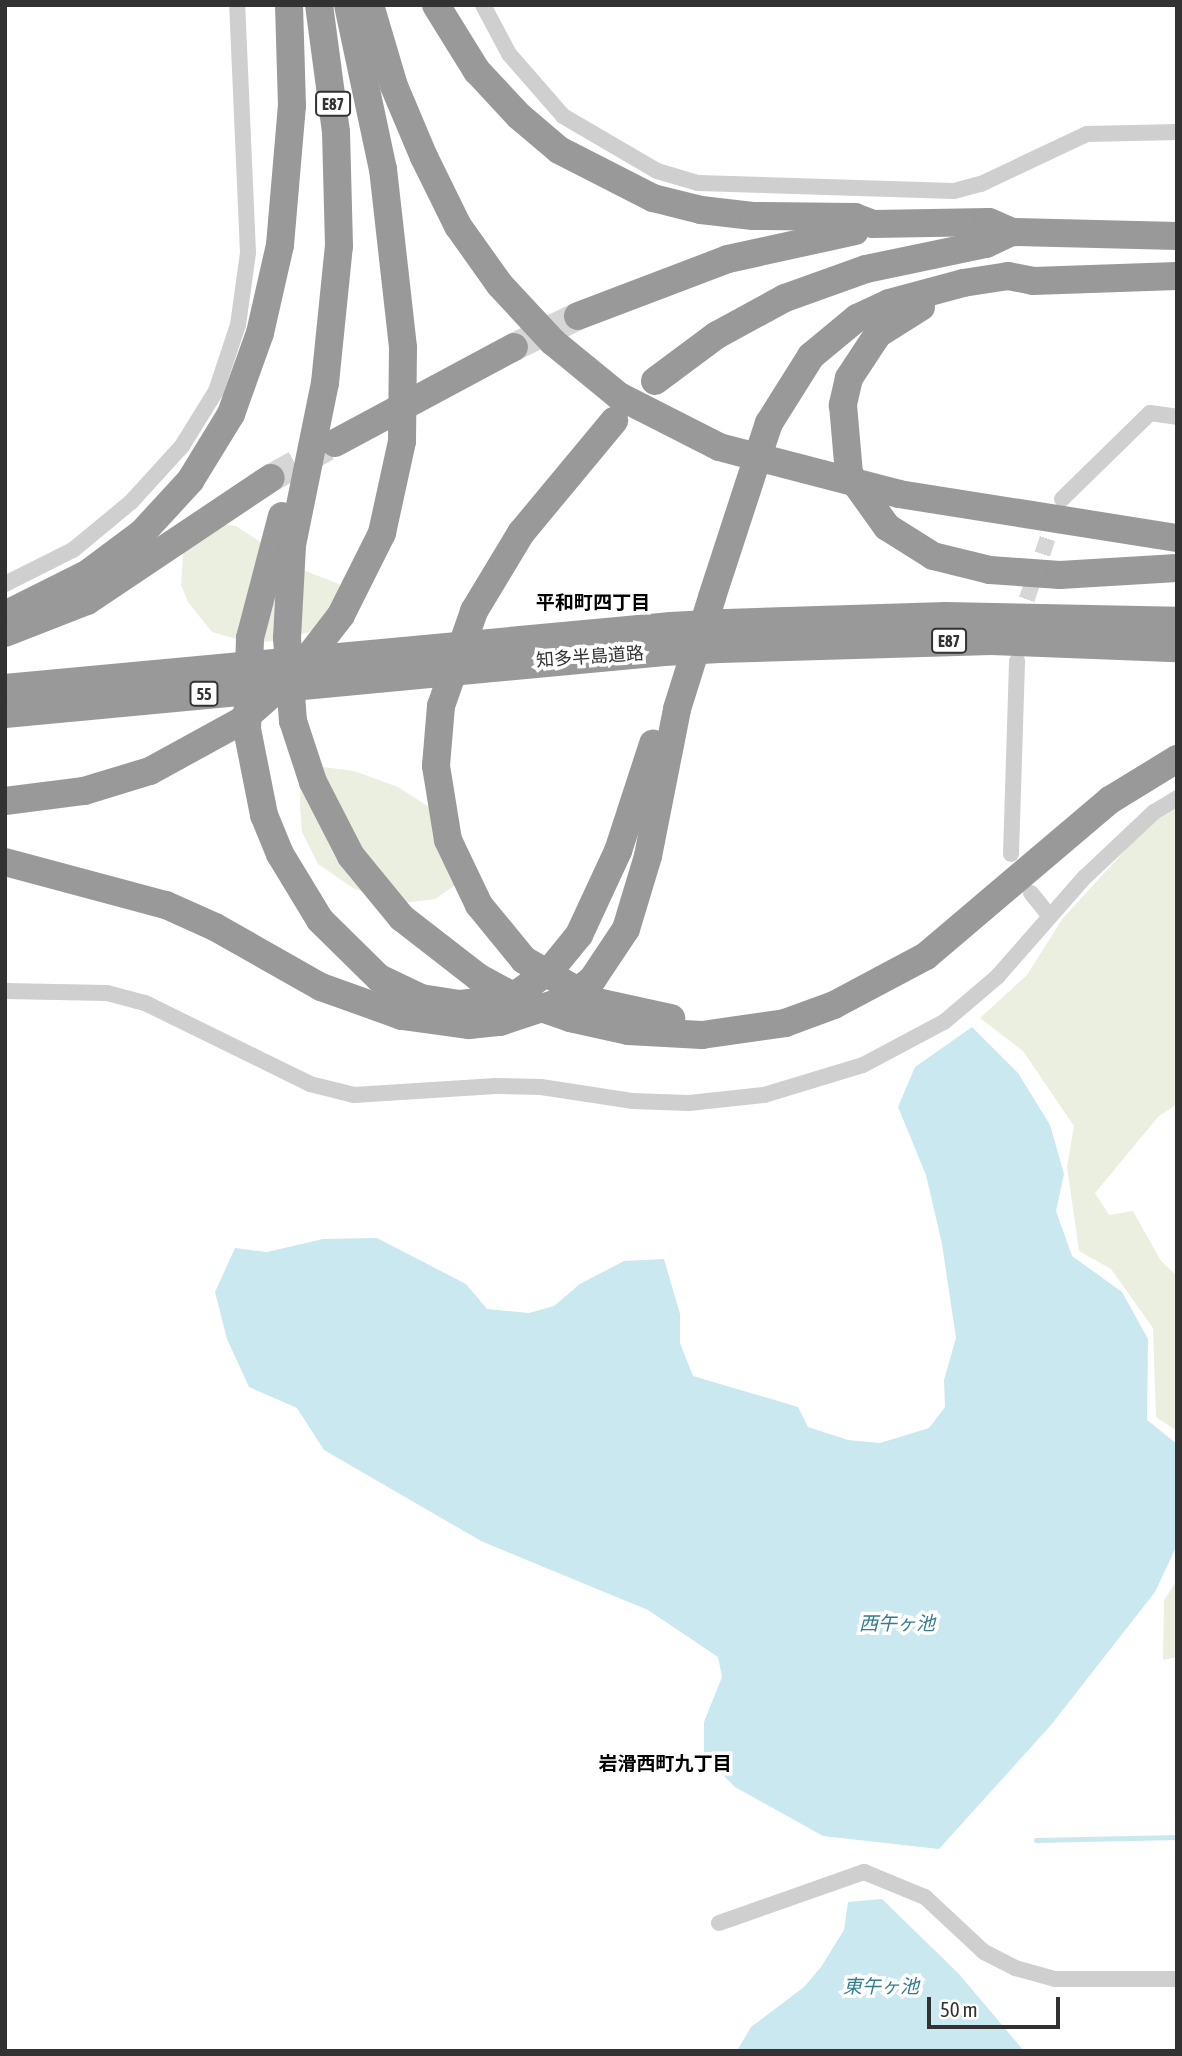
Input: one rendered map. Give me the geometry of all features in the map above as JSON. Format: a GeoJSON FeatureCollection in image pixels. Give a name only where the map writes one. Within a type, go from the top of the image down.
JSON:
{"type":"FeatureCollection","features":[{"type":"Feature","properties":{"kind":"highway"},"geometry":{"type":"LineString","coordinates":[[5,615],[88,574],[142,533],[190,481],[231,414],[260,333],[280,245],[292,106],[289,5]]}},
{"type":"Feature","properties":{"kind":"highway","name":"E87"},"geometry":{"type":"LineString","coordinates":[[319,5],[331,86],[338,203]]}},
{"type":"Feature","properties":{"kind":"highway"},"geometry":{"type":"LineString","coordinates":[[5,801],[83,791],[150,771],[241,721],[298,671],[341,615],[382,533],[402,441],[403,348],[383,169],[348,5]]}},
{"type":"Feature","properties":{"kind":"highway"},"geometry":{"type":"LineString","coordinates":[[370,5],[394,86],[424,158],[458,226],[499,285],[553,342],[620,396],[719,447],[899,494],[1177,538]]}},
{"type":"Feature","properties":{"kind":"highway"},"geometry":{"type":"LineString","coordinates":[[436,5],[477,71],[519,116],[559,150],[604,177],[653,198],[701,210],[855,218],[873,223]]}},
{"type":"Feature","properties":{"kind":"highway"},"geometry":{"type":"LineString","coordinates":[[338,203],[305,416],[250,638],[247,729],[264,816],[280,854],[299,889],[339,943],[379,978],[421,998],[460,1004],[498,1000],[520,992],[552,968],[593,913],[699,610],[712,597]]}},
{"type":"Feature","properties":{"kind":"highway"},"geometry":{"type":"LineString","coordinates":[[338,203],[332,334],[292,545],[287,638],[293,721],[313,782],[351,856],[402,918],[478,976],[524,1002],[570,1018],[628,1031],[702,1035],[785,1023],[834,1005],[926,956],[1110,800],[1177,759]]}},
{"type":"Feature","properties":{"kind":"highway"},"geometry":{"type":"LineString","coordinates":[[578,316],[728,259],[873,223],[989,222],[1012,232],[1177,236]]}},
{"type":"Feature","properties":{"kind":"highway"},"geometry":{"type":"LineString","coordinates":[[655,381],[717,335],[785,298],[866,269],[986,244],[1012,232]]}},
{"type":"Feature","properties":{"kind":"highway"},"geometry":{"type":"LineString","coordinates":[[5,862],[166,905],[215,927],[321,988],[402,1016],[469,1025],[533,1014],[566,1000],[592,980],[626,929],[648,856],[677,709],[769,423],[788,387],[830,337],[857,318],[923,292],[1008,276],[1032,281]]}},
{"type":"Feature","properties":{"kind":"highway"},"geometry":{"type":"LineString","coordinates":[[1177,276],[1032,281],[933,302],[904,314],[878,334],[849,378],[843,405],[849,474],[887,527],[909,543],[959,564],[1024,575],[1177,568]]}},
{"type":"Feature","properties":{"kind":"highway"},"geometry":{"type":"LineString","coordinates":[[335,443],[514,347]]}},
{"type":"Feature","properties":{"kind":"highway"},"geometry":{"type":"LineString","coordinates":[[614,421],[521,533],[474,611],[441,706],[436,766],[448,840],[479,905],[524,960],[597,1002],[644,1015],[681,1019],[724,1018],[834,1005]]}},
{"type":"Feature","properties":{"kind":"highway"},"geometry":{"type":"LineString","coordinates":[[5,634],[87,601],[271,478]]}},
{"type":"Feature","properties":{"kind":"highway","name":"知多半島道路"},"geometry":{"type":"LineString","coordinates":[[5,688],[401,661],[723,636],[933,616],[1177,621]]}},
{"type":"Feature","properties":{"kind":"highway","name":"知多半島道路"},"geometry":{"type":"LineString","coordinates":[[723,636],[1177,648]]}},
{"type":"Feature","properties":{"kind":"highway","name":"知多半島道路"},"geometry":{"type":"LineString","coordinates":[[5,714],[401,661]]}},
{"type":"Feature","properties":{"kind":"street"},"geometry":{"type":"LineString","coordinates":[[5,584],[73,550],[131,502],[182,446],[216,391],[238,325],[248,253],[237,5]]}},
{"type":"Feature","properties":{"kind":"street"},"geometry":{"type":"LineString","coordinates":[[483,5],[509,54],[563,117],[647,166],[698,183],[954,191],[981,184],[1087,134],[1177,132]]}},
{"type":"Feature","properties":{"kind":"street"},"geometry":{"type":"LineString","coordinates":[[1062,499],[1150,413],[1177,417]]}},
{"type":"Feature","properties":{"kind":"street"},"geometry":{"type":"LineString","coordinates":[[1011,854],[1017,661]]}},
{"type":"Feature","properties":{"kind":"street"},"geometry":{"type":"LineString","coordinates":[[5,990],[107,993],[145,1003],[310,1084],[354,1095],[535,1087],[632,1101],[689,1103],[764,1095],[863,1065],[944,1021],[997,977],[1049,915],[1154,812],[1177,797]]}},
{"type":"Feature","properties":{"kind":"street"},"geometry":{"type":"LineString","coordinates":[[1031,893],[1049,915]]}},
{"type":"Feature","properties":{"kind":"street"},"geometry":{"type":"LineString","coordinates":[[719,1923],[864,1872],[925,1897],[984,1952],[1015,1968],[1055,1979],[1177,1979]]}},
{"type":"Feature","properties":{"kind":"green space"},"geometry":{"type":"Polygon","coordinates":[[[210,522],[236,526],[303,570],[339,584],[347,605],[336,624],[282,640],[251,643],[212,632],[188,602],[181,585],[184,539],[210,522]]]}},
{"type":"Feature","properties":{"kind":"green space"},"geometry":{"type":"Polygon","coordinates":[[[323,767],[354,771],[398,787],[435,811],[454,846],[454,886],[435,899],[396,904],[353,888],[318,864],[302,832],[301,780],[323,767]]]}},
{"type":"Feature","properties":{"kind":"green space"},"geometry":{"type":"Polygon","coordinates":[[[1177,804],[1177,1104],[1158,1117],[1095,1193],[1109,1215],[1133,1211],[1161,1261],[1177,1276],[1177,1431],[1156,1417],[1153,1328],[1111,1269],[1079,1251],[1067,1167],[1074,1126],[1023,1051],[980,1018],[1027,975],[1063,918],[1142,832],[1177,804]]]}},
{"type":"Feature","properties":{"kind":"green space"},"geometry":{"type":"Polygon","coordinates":[[[1177,1580],[1177,1657],[1163,1660],[1164,1600],[1177,1580]]]}},
{"type":"Feature","properties":{"kind":"water","name":"西午ヶ池"},"geometry":{"type":"Polygon","coordinates":[[[972,1027],[1018,1073],[1050,1125],[1064,1174],[1056,1211],[1072,1256],[1122,1292],[1148,1339],[1147,1420],[1177,1444],[1177,1545],[1155,1592],[1051,1725],[939,1849],[823,1836],[735,1787],[704,1756],[704,1722],[722,1677],[718,1657],[648,1610],[481,1541],[324,1450],[297,1408],[249,1387],[227,1339],[215,1292],[235,1248],[267,1252],[323,1239],[377,1238],[466,1284],[487,1309],[529,1313],[554,1306],[580,1284],[624,1261],[664,1259],[680,1314],[680,1343],[693,1376],[798,1407],[808,1427],[848,1440],[880,1443],[929,1428],[945,1407],[944,1380],[956,1338],[942,1244],[926,1175],[898,1107],[915,1067],[972,1027]]]}},
{"type":"Feature","properties":{"kind":"water","name":"東午ヶ池"},"geometry":{"type":"Polygon","coordinates":[[[882,1899],[959,1974],[1024,2051],[737,2051],[751,2027],[804,1987],[821,1967],[844,1930],[848,1902],[882,1899]]]}},
{"type":"Feature","properties":{"kind":"waterway"},"geometry":{"type":"LineString","coordinates":[[1036,1840],[1177,1837]]}},
{"type":"Feature","properties":{"kind":"tunnel"},"geometry":{"type":"LineString","coordinates":[[514,347],[578,316]]}},
{"type":"Feature","properties":{"kind":"tunnel"},"geometry":{"type":"LineString","coordinates":[[271,478],[327,447]]}},
{"type":"Feature","properties":{"kind":"tunnel"},"geometry":{"type":"LineString","coordinates":[[1019,622],[1056,514]]}},
{"type":"Feature","properties":{"kind":"district","name":"平和町四丁目"},"geometry":{"type":"Point","coordinates":[593,603]}},
{"type":"Feature","properties":{"kind":"district","name":"岩滑西町九丁目"},"geometry":{"type":"Point","coordinates":[665,1764]}}]}
